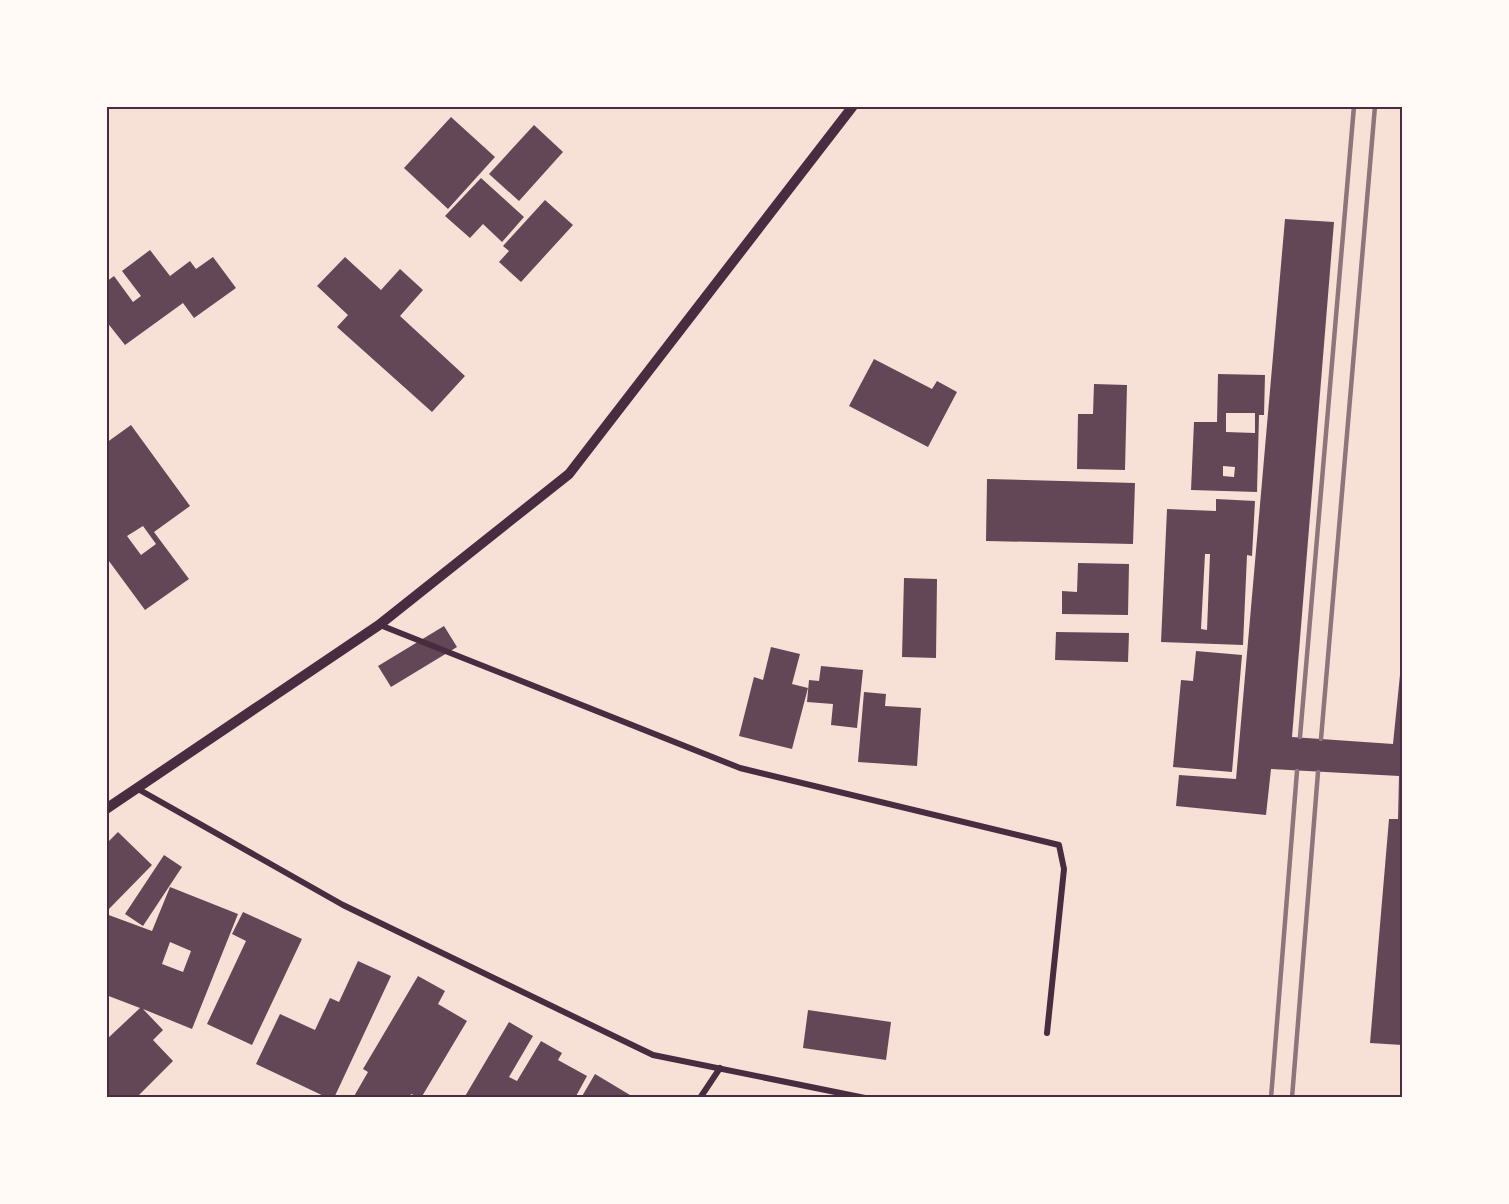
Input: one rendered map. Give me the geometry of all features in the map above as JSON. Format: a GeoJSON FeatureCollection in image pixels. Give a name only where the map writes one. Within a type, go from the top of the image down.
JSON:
{"type":"FeatureCollection","features":[{"type":"Feature","properties":{"kind":"street"},"geometry":{"type":"LineString","coordinates":[[106,809],[379,625],[569,474],[853,106]]}},
{"type":"Feature","properties":{"kind":"street"},"geometry":{"type":"LineString","coordinates":[[379,625],[740,768],[1059,845],[1064,869],[1047,1033]]}},
{"type":"Feature","properties":{"kind":"street"},"geometry":{"type":"LineString","coordinates":[[138,789],[343,905],[653,1054],[865,1098]]}},
{"type":"Feature","properties":{"kind":"street"},"geometry":{"type":"LineString","coordinates":[[700,1098],[720,1068]]}},
{"type":"Feature","properties":{"kind":"building"},"geometry":{"type":"Polygon","coordinates":[[[451,117],[495,157],[448,209],[404,168],[451,117]]]}},
{"type":"Feature","properties":{"kind":"building"},"geometry":{"type":"Polygon","coordinates":[[[534,125],[563,152],[519,201],[489,174],[534,125]]]}},
{"type":"Feature","properties":{"kind":"building"},"geometry":{"type":"Polygon","coordinates":[[[481,178],[524,217],[502,242],[483,224],[470,238],[445,216],[481,178]]]}},
{"type":"Feature","properties":{"kind":"building"},"geometry":{"type":"Polygon","coordinates":[[[545,200],[573,225],[521,282],[499,262],[509,251],[503,246],[545,200]]]}},
{"type":"Feature","properties":{"kind":"building"},"geometry":{"type":"Polygon","coordinates":[[[1285,219],[1334,222],[1292,737],[1393,744],[1402,655],[1402,1045],[1370,1043],[1389,819],[1398,819],[1399,776],[1271,769],[1266,815],[1176,806],[1179,775],[1236,779],[1285,219]]]}},
{"type":"Feature","properties":{"kind":"building"},"geometry":{"type":"Polygon","coordinates":[[[150,250],[170,276],[190,261],[196,269],[213,257],[236,288],[194,318],[183,303],[125,345],[106,321],[106,282],[114,276],[133,302],[141,296],[122,271],[150,250]]]}},
{"type":"Feature","properties":{"kind":"building"},"geometry":{"type":"Polygon","coordinates":[[[345,257],[381,290],[400,269],[423,290],[400,316],[465,376],[432,412],[337,327],[348,315],[317,286],[345,257]]]}},
{"type":"Feature","properties":{"kind":"building"},"geometry":{"type":"Polygon","coordinates":[[[874,359],[932,389],[937,381],[957,392],[928,447],[849,406],[874,359]]]}},
{"type":"Feature","properties":{"kind":"building"},"geometry":{"type":"Polygon","coordinates":[[[1218,374],[1265,375],[1264,415],[1259,415],[1257,492],[1191,490],[1194,422],[1217,422],[1218,374]],[[1226,413],[1226,432],[1255,433],[1255,413],[1226,413]],[[1223,466],[1223,476],[1234,477],[1235,467],[1223,466]]]}},
{"type":"Feature","properties":{"kind":"building"},"geometry":{"type":"Polygon","coordinates":[[[1094,384],[1127,385],[1125,470],[1077,469],[1078,414],[1093,414],[1094,384]]]}},
{"type":"Feature","properties":{"kind":"building"},"geometry":{"type":"Polygon","coordinates":[[[131,425],[190,506],[154,532],[189,579],[145,610],[106,557],[106,443],[131,425]],[[143,526],[127,536],[141,555],[156,544],[143,526]]]}},
{"type":"Feature","properties":{"kind":"building"},"geometry":{"type":"Polygon","coordinates":[[[987,479],[1135,483],[1133,544],[986,541],[987,479]]]}},
{"type":"Feature","properties":{"kind":"building"},"geometry":{"type":"Polygon","coordinates":[[[1216,499],[1255,501],[1252,556],[1247,555],[1243,645],[1161,642],[1167,509],[1216,511],[1216,499]],[[1205,554],[1201,629],[1207,630],[1210,554],[1205,554]]]}},
{"type":"Feature","properties":{"kind":"building"},"geometry":{"type":"Polygon","coordinates":[[[1078,563],[1129,564],[1128,615],[1062,614],[1062,591],[1077,592],[1078,563]]]}},
{"type":"Feature","properties":{"kind":"building"},"geometry":{"type":"Polygon","coordinates":[[[904,578],[937,579],[936,658],[902,657],[904,578]]]}},
{"type":"Feature","properties":{"kind":"building"},"geometry":{"type":"Polygon","coordinates":[[[444,626],[457,647],[391,687],[378,666],[444,626]]]}},
{"type":"Feature","properties":{"kind":"building"},"geometry":{"type":"Polygon","coordinates":[[[1056,632],[1129,633],[1128,662],[1055,660],[1056,632]]]}},
{"type":"Feature","properties":{"kind":"building"},"geometry":{"type":"Polygon","coordinates":[[[771,647],[800,654],[792,684],[808,688],[792,749],[739,736],[754,677],[763,680],[771,647]]]}},
{"type":"Feature","properties":{"kind":"building"},"geometry":{"type":"Polygon","coordinates":[[[1196,651],[1242,655],[1232,772],[1173,767],[1181,680],[1193,681],[1196,651]]]}},
{"type":"Feature","properties":{"kind":"building"},"geometry":{"type":"Polygon","coordinates":[[[821,666],[863,670],[857,728],[831,725],[833,704],[807,702],[809,680],[819,681],[821,666]]]}},
{"type":"Feature","properties":{"kind":"building"},"geometry":{"type":"Polygon","coordinates":[[[864,692],[886,694],[885,706],[921,708],[917,766],[858,762],[864,692]]]}},
{"type":"Feature","properties":{"kind":"building"},"geometry":{"type":"Polygon","coordinates":[[[118,832],[152,865],[108,910],[106,844],[118,832]]]}},
{"type":"Feature","properties":{"kind":"building"},"geometry":{"type":"Polygon","coordinates":[[[164,855],[182,867],[143,926],[125,914],[164,855]]]}},
{"type":"Feature","properties":{"kind":"building"},"geometry":{"type":"Polygon","coordinates":[[[170,887],[238,914],[192,1029],[143,1009],[163,1030],[153,1040],[173,1061],[136,1098],[106,1098],[106,1040],[140,1008],[106,995],[106,914],[152,931],[170,887]],[[170,942],[162,964],[183,972],[191,951],[170,942]]]}},
{"type":"Feature","properties":{"kind":"building"},"geometry":{"type":"Polygon","coordinates":[[[243,912],[302,939],[252,1045],[207,1024],[246,941],[232,934],[243,912]]]}},
{"type":"Feature","properties":{"kind":"building"},"geometry":{"type":"Polygon","coordinates":[[[358,961],[391,976],[334,1098],[328,1098],[256,1064],[280,1014],[315,1030],[330,998],[339,1002],[358,961]]]}},
{"type":"Feature","properties":{"kind":"building"},"geometry":{"type":"Polygon","coordinates":[[[418,976],[445,991],[438,1004],[467,1021],[421,1098],[411,1094],[409,1098],[353,1098],[368,1072],[363,1069],[418,976]]]}},
{"type":"Feature","properties":{"kind":"building"},"geometry":{"type":"Polygon","coordinates":[[[808,1010],[891,1022],[886,1060],[803,1048],[808,1010]]]}},
{"type":"Feature","properties":{"kind":"building"},"geometry":{"type":"Polygon","coordinates":[[[509,1022],[533,1036],[509,1077],[517,1081],[541,1041],[562,1053],[558,1060],[587,1076],[575,1098],[464,1098],[509,1022]]]}},
{"type":"Feature","properties":{"kind":"building"},"geometry":{"type":"Polygon","coordinates":[[[595,1074],[635,1098],[581,1098],[595,1074]]]}},
{"type":"Feature","properties":{"kind":"railway"},"geometry":{"type":"LineString","coordinates":[[1300,737],[1354,106]]}},
{"type":"Feature","properties":{"kind":"railway"},"geometry":{"type":"LineString","coordinates":[[1321,739],[1375,106]]}},
{"type":"Feature","properties":{"kind":"railway"},"geometry":{"type":"LineString","coordinates":[[1271,1098],[1297,771]]}},
{"type":"Feature","properties":{"kind":"railway"},"geometry":{"type":"LineString","coordinates":[[1292,1098],[1318,772]]}}]}
